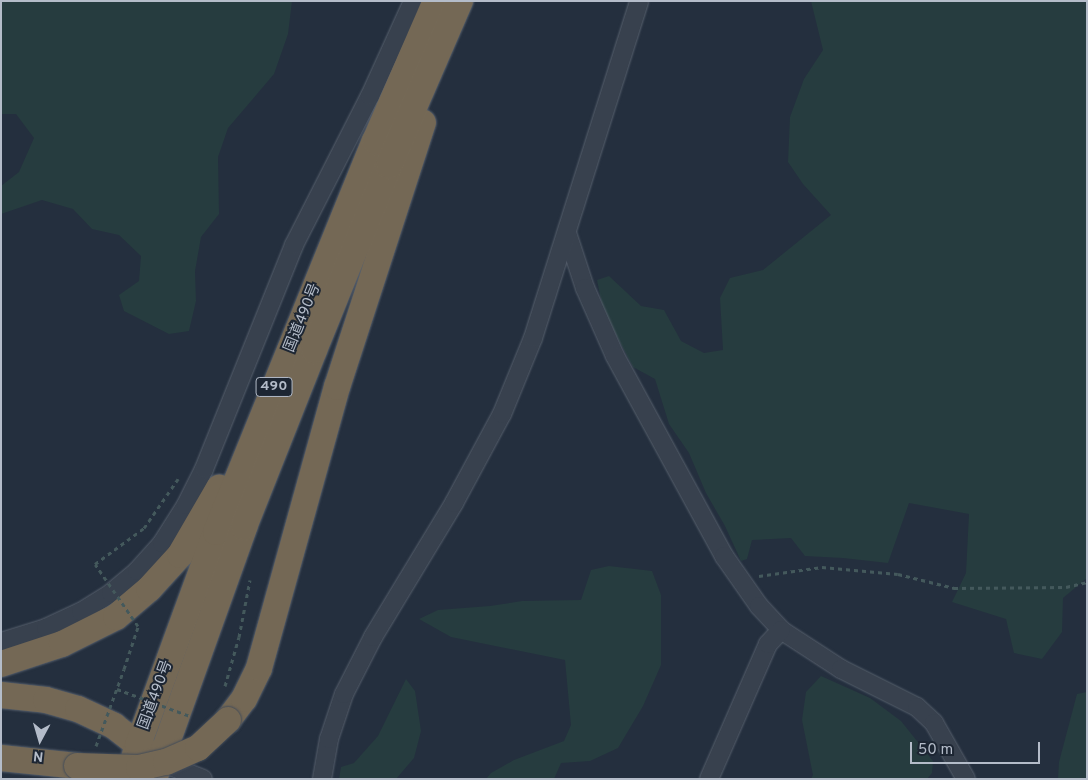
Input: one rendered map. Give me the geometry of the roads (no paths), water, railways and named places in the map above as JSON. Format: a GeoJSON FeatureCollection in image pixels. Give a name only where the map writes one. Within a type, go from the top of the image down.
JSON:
{"type":"FeatureCollection","features":[{"type":"Feature","properties":{"kind":"highway","name":"国道490号"},"geometry":{"type":"LineString","coordinates":[[128,779],[138,745],[216,532],[375,141],[436,1]]}},
{"type":"Feature","properties":{"kind":"highway","name":"国道490号"},"geometry":{"type":"LineString","coordinates":[[157,770],[244,527],[389,165],[461,1]]}},
{"type":"Feature","properties":{"kind":"highway"},"geometry":{"type":"LineString","coordinates":[[1,758],[77,766],[139,768],[166,762],[198,748],[228,720],[244,699],[259,668],[337,387],[461,1]]}},
{"type":"Feature","properties":{"kind":"highway"},"geometry":{"type":"LineString","coordinates":[[1,664],[62,644],[116,617],[149,589],[180,555],[210,505],[274,386]]}},
{"type":"Feature","properties":{"kind":"highway"},"geometry":{"type":"LineString","coordinates":[[1,695],[46,700],[78,709],[114,726],[138,745],[157,770]]}},
{"type":"Feature","properties":{"kind":"street"},"geometry":{"type":"LineString","coordinates":[[1,642],[46,628],[80,612],[111,593],[136,571],[162,543],[204,469],[294,246],[370,96],[413,1]]}},
{"type":"Feature","properties":{"kind":"street"},"geometry":{"type":"LineString","coordinates":[[322,779],[329,739],[344,694],[373,637],[454,503],[502,414],[533,338],[639,1]]}},
{"type":"Feature","properties":{"kind":"street"},"geometry":{"type":"LineString","coordinates":[[567,234],[585,288],[614,356],[676,472],[724,556],[759,606],[781,630],[841,669],[917,707],[934,723],[966,779]]}},
{"type":"Feature","properties":{"kind":"street"},"geometry":{"type":"LineString","coordinates":[[709,779],[768,644],[781,630]]}},
{"type":"Feature","properties":{"kind":"street"},"geometry":{"type":"LineString","coordinates":[[157,770],[204,779]]}}]}
